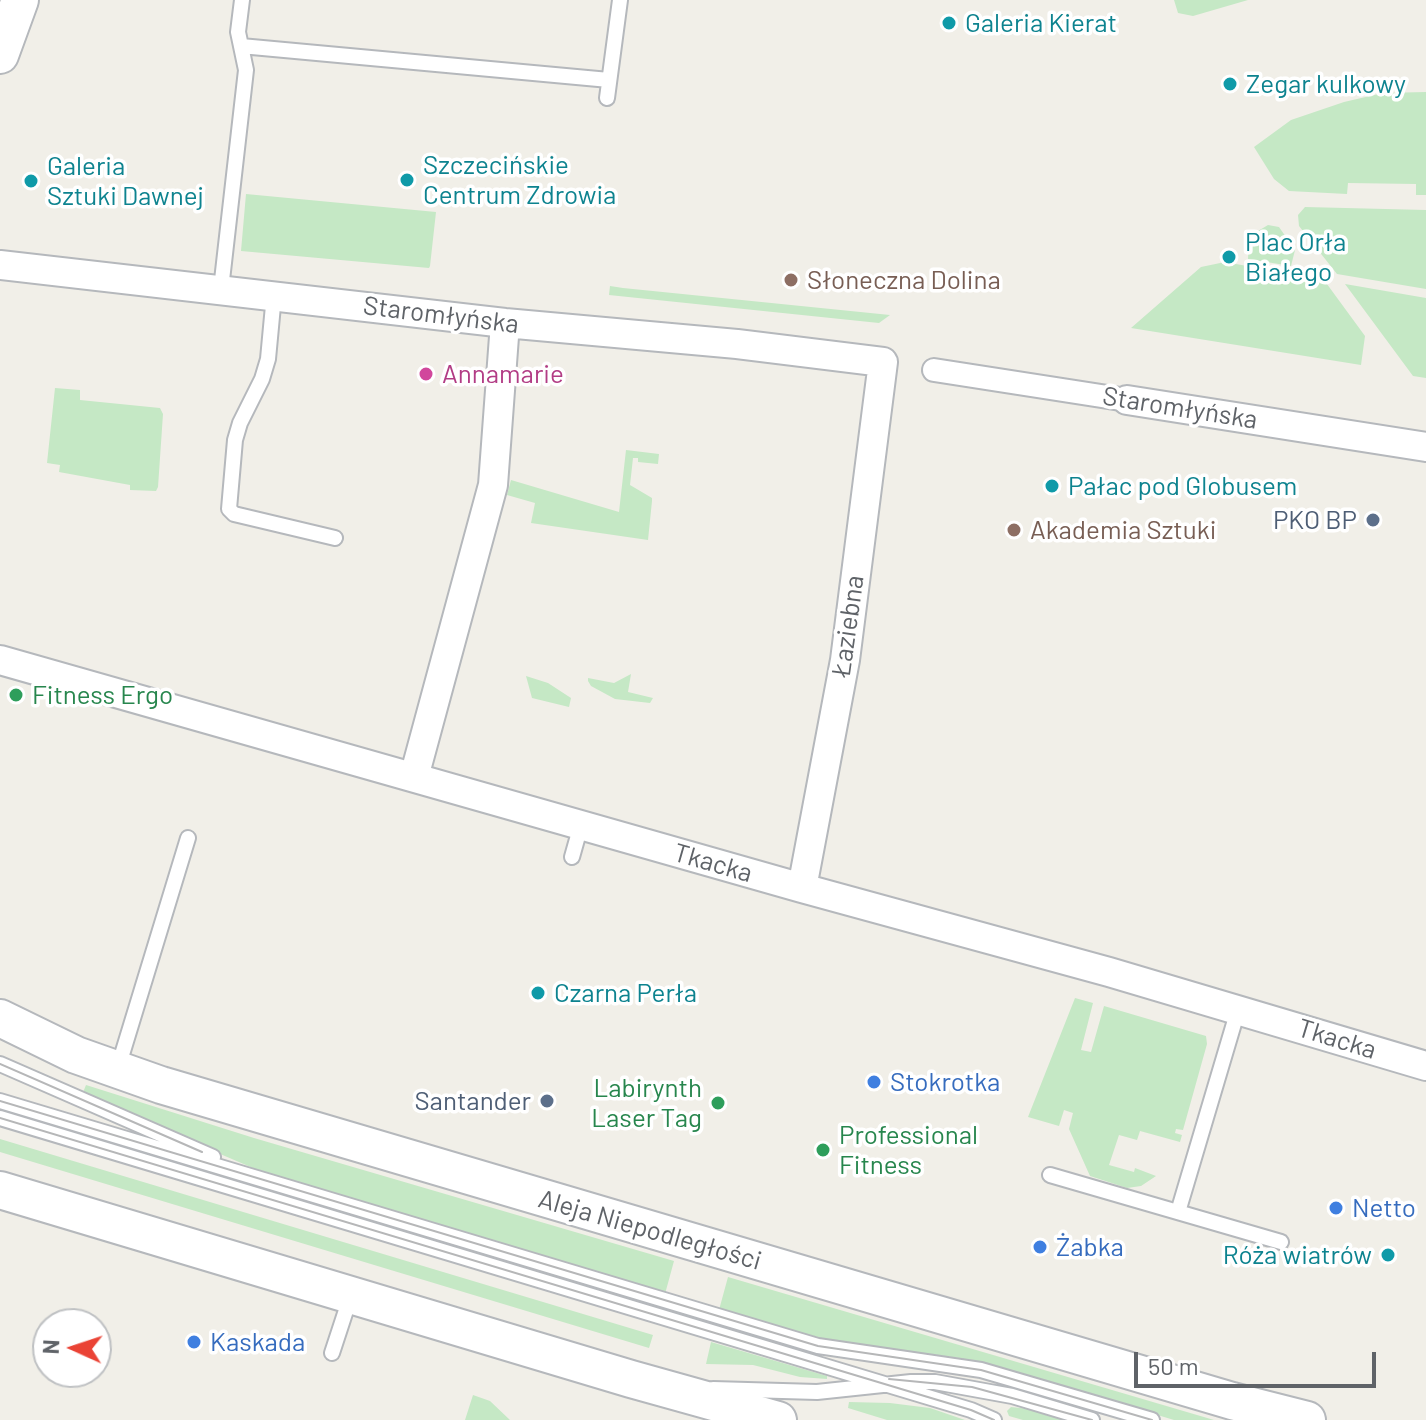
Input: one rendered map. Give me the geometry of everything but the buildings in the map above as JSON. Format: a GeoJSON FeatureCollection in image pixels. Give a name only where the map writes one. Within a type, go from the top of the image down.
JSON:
{"type":"FeatureCollection","features":[{"type":"Feature","properties":{"kind":"street"},"geometry":{"type":"LineString","coordinates":[[0,55],[20,0]]}},
{"type":"Feature","properties":{"kind":"street","name":"Staromłyńska"},"geometry":{"type":"LineString","coordinates":[[0,265],[505,323],[737,344],[883,362]]}},
{"type":"Feature","properties":{"kind":"street"},"geometry":{"type":"LineString","coordinates":[[414,777],[493,485],[505,323]]}},
{"type":"Feature","properties":{"kind":"street","name":"Łaziebna"},"geometry":{"type":"LineString","coordinates":[[802,888],[845,660],[883,362]]}},
{"type":"Feature","properties":{"kind":"street","name":"Staromłyńska"},"geometry":{"type":"LineString","coordinates":[[934,370],[1426,447]]}},
{"type":"Feature","properties":{"kind":"street","name":"Tkacka"},"geometry":{"type":"LineString","coordinates":[[0,660],[1426,1066]]}},
{"type":"Feature","properties":{"kind":"street","name":"Aleja Niepodległości"},"geometry":{"type":"LineString","coordinates":[[0,1018],[54,1046],[117,1071],[1232,1401],[1307,1420]]}},
{"type":"Feature","properties":{"kind":"street"},"geometry":{"type":"LineString","coordinates":[[0,1190],[764,1418]]}},
{"type":"Feature","properties":{"kind":"lane"},"geometry":{"type":"LineString","coordinates":[[221,289],[246,70],[238,32],[242,0]]}},
{"type":"Feature","properties":{"kind":"lane"},"geometry":{"type":"LineString","coordinates":[[607,98],[620,0]]}},
{"type":"Feature","properties":{"kind":"lane"},"geometry":{"type":"LineString","coordinates":[[241,46],[609,80]]}},
{"type":"Feature","properties":{"kind":"lane"},"geometry":{"type":"LineString","coordinates":[[274,295],[265,369],[235,440],[229,509],[234,514],[335,538]]}},
{"type":"Feature","properties":{"kind":"lane"},"geometry":{"type":"LineString","coordinates":[[572,857],[581,825]]}},
{"type":"Feature","properties":{"kind":"lane"},"geometry":{"type":"LineString","coordinates":[[117,1071],[188,838]]}},
{"type":"Feature","properties":{"kind":"lane"},"geometry":{"type":"LineString","coordinates":[[1178,1212],[1238,1010]]}},
{"type":"Feature","properties":{"kind":"lane"},"geometry":{"type":"LineString","coordinates":[[0,1064],[257,1176],[299,1191]]}},
{"type":"Feature","properties":{"kind":"lane"},"geometry":{"type":"LineString","coordinates":[[0,1101],[818,1346],[971,1368],[1152,1420]]}},
{"type":"Feature","properties":{"kind":"lane"},"geometry":{"type":"LineString","coordinates":[[0,1118],[971,1410],[994,1420]]}},
{"type":"Feature","properties":{"kind":"lane"},"geometry":{"type":"LineString","coordinates":[[1050,1175],[1281,1242]]}},
{"type":"Feature","properties":{"kind":"lane"},"geometry":{"type":"LineString","coordinates":[[332,1353],[351,1295]]}},
{"type":"Feature","properties":{"kind":"lane"},"geometry":{"type":"LineString","coordinates":[[834,1369],[1012,1396],[1092,1420]]}},
{"type":"Feature","properties":{"kind":"lane"},"geometry":{"type":"LineString","coordinates":[[677,1392],[720,1388],[817,1392],[935,1382]]}},
{"type":"Feature","properties":{"kind":"green space"},"geometry":{"type":"Polygon","coordinates":[[[1174,0],[1248,0],[1193,16],[1178,13],[1174,0]]]}},
{"type":"Feature","properties":{"kind":"green space"},"geometry":{"type":"Polygon","coordinates":[[[1426,92],[1426,195],[1416,195],[1416,184],[1348,183],[1347,194],[1289,191],[1274,179],[1254,147],[1291,120],[1344,102],[1383,93],[1426,92]]]}},
{"type":"Feature","properties":{"kind":"green space"},"geometry":{"type":"Polygon","coordinates":[[[246,194],[436,212],[430,266],[241,251],[246,194]]]}},
{"type":"Feature","properties":{"kind":"green space"},"geometry":{"type":"Polygon","coordinates":[[[1305,207],[1426,210],[1426,289],[1337,274],[1299,226],[1298,215],[1305,207]]]}},
{"type":"Feature","properties":{"kind":"green space"},"geometry":{"type":"Polygon","coordinates":[[[1268,225],[1279,227],[1295,250],[1291,266],[1248,259],[1249,240],[1268,225]]]}},
{"type":"Feature","properties":{"kind":"green space"},"geometry":{"type":"Polygon","coordinates":[[[1225,262],[1324,280],[1365,336],[1361,365],[1131,328],[1201,267],[1225,262]]]}},
{"type":"Feature","properties":{"kind":"green space"},"geometry":{"type":"Polygon","coordinates":[[[1345,284],[1426,298],[1426,378],[1413,376],[1345,284]]]}},
{"type":"Feature","properties":{"kind":"green space"},"geometry":{"type":"Polygon","coordinates":[[[610,286],[890,315],[879,323],[609,295],[610,286]]]}},
{"type":"Feature","properties":{"kind":"green space"},"geometry":{"type":"Polygon","coordinates":[[[55,388],[80,390],[80,400],[160,408],[163,414],[156,491],[130,490],[130,485],[59,472],[60,465],[47,463],[55,388]]]}},
{"type":"Feature","properties":{"kind":"green space"},"geometry":{"type":"Polygon","coordinates":[[[626,450],[659,454],[658,464],[638,462],[638,458],[633,458],[630,485],[652,498],[648,540],[531,523],[535,503],[507,495],[511,480],[619,512],[626,450]]]}},
{"type":"Feature","properties":{"kind":"green space"},"geometry":{"type":"Polygon","coordinates":[[[631,674],[628,692],[653,698],[650,703],[615,699],[591,686],[588,681],[588,678],[614,683],[631,674]]]}},
{"type":"Feature","properties":{"kind":"green space"},"geometry":{"type":"Polygon","coordinates":[[[526,676],[548,683],[571,698],[569,707],[532,698],[526,676]]]}},
{"type":"Feature","properties":{"kind":"green space"},"geometry":{"type":"Polygon","coordinates":[[[1075,998],[1093,1003],[1081,1050],[1091,1052],[1104,1006],[1206,1036],[1207,1044],[1183,1130],[1176,1129],[1175,1133],[1182,1135],[1180,1142],[1140,1131],[1137,1140],[1119,1135],[1109,1165],[1134,1172],[1135,1168],[1156,1176],[1141,1186],[1127,1188],[1090,1176],[1069,1129],[1073,1113],[1064,1110],[1059,1126],[1028,1117],[1075,998]]]}},
{"type":"Feature","properties":{"kind":"green space"},"geometry":{"type":"Polygon","coordinates":[[[86,1085],[254,1138],[674,1261],[665,1294],[260,1171],[82,1095],[86,1085]]]}},
{"type":"Feature","properties":{"kind":"green space"},"geometry":{"type":"Polygon","coordinates":[[[0,1139],[653,1335],[649,1348],[0,1152],[0,1139]]]}},
{"type":"Feature","properties":{"kind":"green space"},"geometry":{"type":"Polygon","coordinates":[[[728,1277],[1214,1420],[1174,1420],[1006,1369],[959,1358],[828,1340],[719,1310],[728,1277]]]}},
{"type":"Feature","properties":{"kind":"green space"},"geometry":{"type":"Polygon","coordinates":[[[711,1342],[827,1376],[827,1379],[800,1377],[753,1365],[706,1364],[711,1342]]]}},
{"type":"Feature","properties":{"kind":"green space"},"geometry":{"type":"Polygon","coordinates":[[[473,1395],[490,1401],[510,1420],[465,1420],[473,1395]]]}},
{"type":"Feature","properties":{"kind":"green space"},"geometry":{"type":"Polygon","coordinates":[[[849,1402],[930,1408],[965,1420],[887,1420],[848,1408],[849,1402]]]}},
{"type":"Feature","properties":{"kind":"green space"},"geometry":{"type":"Polygon","coordinates":[[[1011,1407],[1030,1409],[1065,1420],[1023,1420],[1009,1416],[1007,1411],[1011,1407]]]}},
{"type":"Feature","properties":{"kind":"tram line"},"geometry":{"type":"LineString","coordinates":[[0,1064],[202,1152]]}},
{"type":"Feature","properties":{"kind":"tram line"},"geometry":{"type":"LineString","coordinates":[[0,1101],[818,1346],[981,1370],[1152,1420]]}},
{"type":"Feature","properties":{"kind":"tram line"},"geometry":{"type":"LineString","coordinates":[[0,1118],[971,1410],[994,1420]]}},
{"type":"Feature","properties":{"kind":"tram line"},"geometry":{"type":"LineString","coordinates":[[889,1379],[972,1387],[1092,1420]]}},
{"type":"Feature","properties":{"kind":"place","name":"Galeria Kierat"},"geometry":{"type":"Point","coordinates":[949,23]}},
{"type":"Feature","properties":{"kind":"place","name":"Zegar kulkowy"},"geometry":{"type":"Point","coordinates":[1230,84]}},
{"type":"Feature","properties":{"kind":"place","name":"Szczecińskie Centrum Zdrowia"},"geometry":{"type":"Point","coordinates":[407,180]}},
{"type":"Feature","properties":{"kind":"place","name":"Galeria Sztuki Dawnej"},"geometry":{"type":"Point","coordinates":[31,181]}},
{"type":"Feature","properties":{"kind":"place","name":"Plac Orła Białego"},"geometry":{"type":"Point","coordinates":[1229,257]}},
{"type":"Feature","properties":{"kind":"place","name":"Słoneczna Dolina"},"geometry":{"type":"Point","coordinates":[791,280]}},
{"type":"Feature","properties":{"kind":"place","name":"Annamarie"},"geometry":{"type":"Point","coordinates":[426,374]}},
{"type":"Feature","properties":{"kind":"place","name":"Pałac pod Globusem"},"geometry":{"type":"Point","coordinates":[1052,486]}},
{"type":"Feature","properties":{"kind":"place","name":"PKO BP"},"geometry":{"type":"Point","coordinates":[1373,520]}},
{"type":"Feature","properties":{"kind":"place","name":"Akademia Sztuki"},"geometry":{"type":"Point","coordinates":[1014,530]}},
{"type":"Feature","properties":{"kind":"place","name":"Fitness Ergo"},"geometry":{"type":"Point","coordinates":[16,695]}},
{"type":"Feature","properties":{"kind":"place","name":"Czarna Perła"},"geometry":{"type":"Point","coordinates":[538,993]}},
{"type":"Feature","properties":{"kind":"place","name":"Stokrotka"},"geometry":{"type":"Point","coordinates":[874,1082]}},
{"type":"Feature","properties":{"kind":"place","name":"Santander"},"geometry":{"type":"Point","coordinates":[547,1101]}},
{"type":"Feature","properties":{"kind":"place","name":"Labirynth Laser Tag"},"geometry":{"type":"Point","coordinates":[718,1103]}},
{"type":"Feature","properties":{"kind":"place","name":"Professional Fitness"},"geometry":{"type":"Point","coordinates":[823,1150]}},
{"type":"Feature","properties":{"kind":"place","name":"Netto"},"geometry":{"type":"Point","coordinates":[1336,1208]}},
{"type":"Feature","properties":{"kind":"place","name":"Żabka"},"geometry":{"type":"Point","coordinates":[1040,1247]}},
{"type":"Feature","properties":{"kind":"place","name":"Róża wiatrów"},"geometry":{"type":"Point","coordinates":[1388,1255]}},
{"type":"Feature","properties":{"kind":"place","name":"Kaskada"},"geometry":{"type":"Point","coordinates":[194,1342]}}]}
